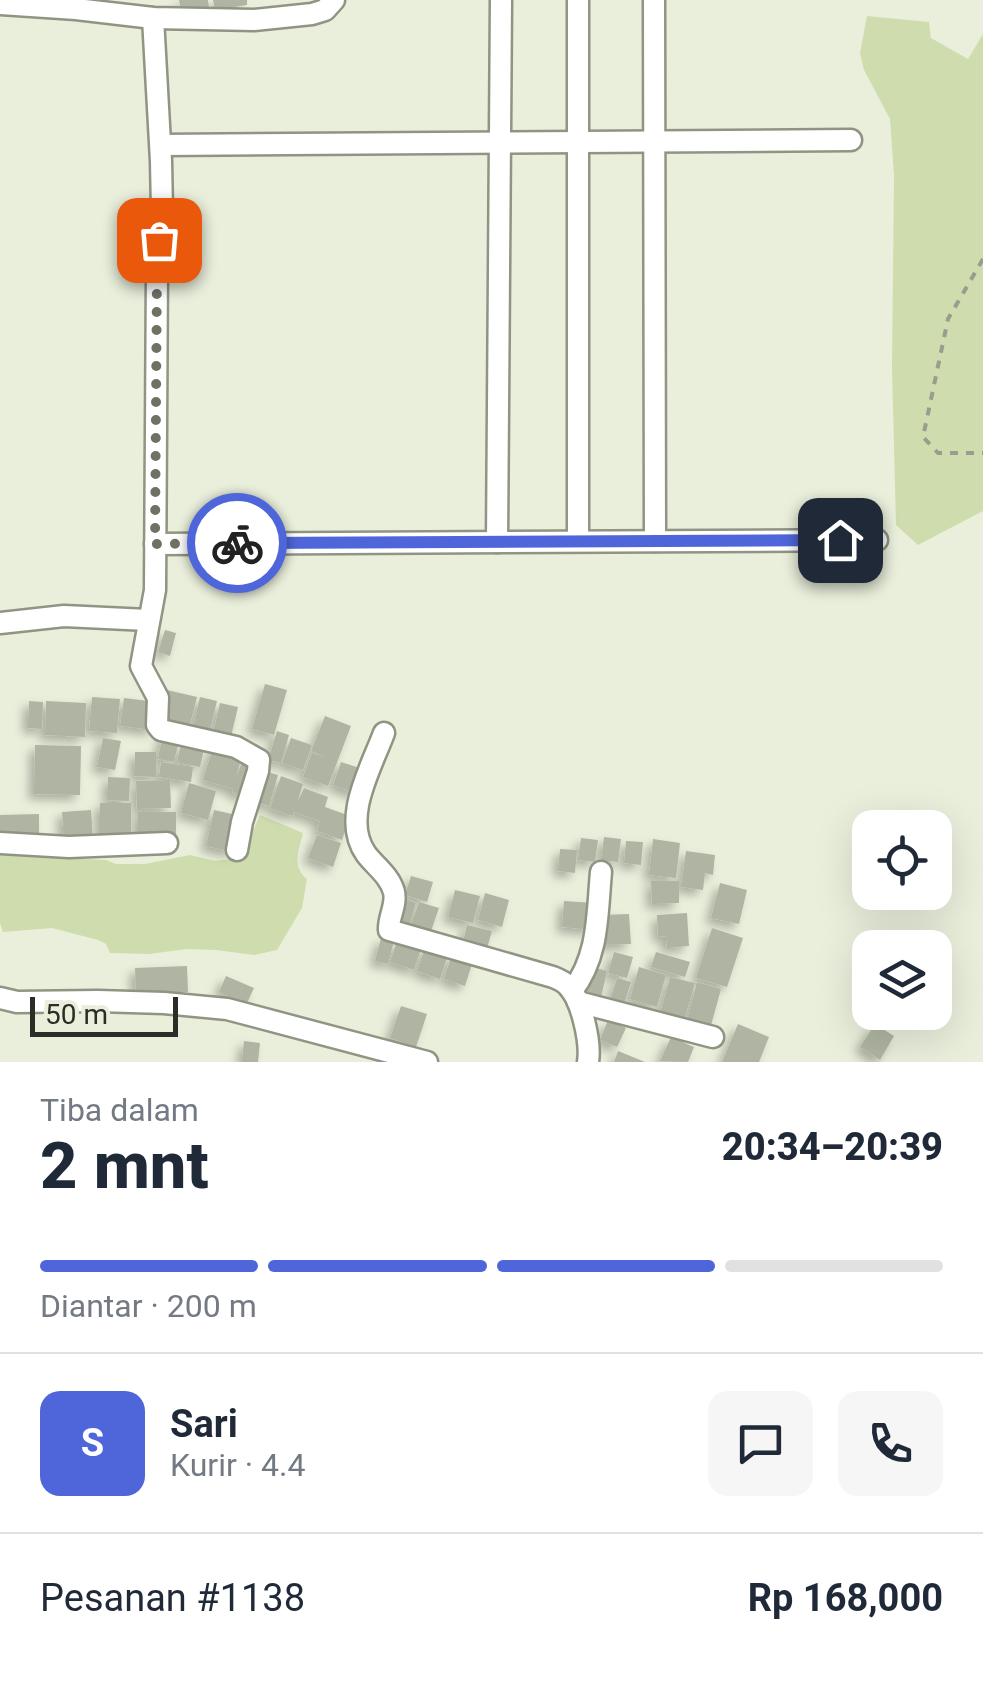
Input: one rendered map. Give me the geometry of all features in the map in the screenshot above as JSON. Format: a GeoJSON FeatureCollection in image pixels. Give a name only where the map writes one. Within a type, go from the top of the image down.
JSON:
{"type":"FeatureCollection","features":[{"type":"Feature","properties":{"kind":"street"},"geometry":{"type":"LineString","coordinates":[[0,4],[153,18],[254,20],[312,14],[325,10],[334,0]]}},
{"type":"Feature","properties":{"kind":"street"},"geometry":{"type":"LineString","coordinates":[[497,542],[501,0]]}},
{"type":"Feature","properties":{"kind":"street"},"geometry":{"type":"LineString","coordinates":[[578,0],[578,541]]}},
{"type":"Feature","properties":{"kind":"street"},"geometry":{"type":"LineString","coordinates":[[654,0],[655,541]]}},
{"type":"Feature","properties":{"kind":"street"},"geometry":{"type":"LineString","coordinates":[[153,18],[162,211],[157,268],[155,590],[141,666],[158,698],[161,730],[236,747],[259,760],[237,850]]}},
{"type":"Feature","properties":{"kind":"street"},"geometry":{"type":"LineString","coordinates":[[160,145],[851,140]]}},
{"type":"Feature","properties":{"kind":"street"},"geometry":{"type":"LineString","coordinates":[[155,544],[876,540]]}},
{"type":"Feature","properties":{"kind":"street"},"geometry":{"type":"LineString","coordinates":[[0,623],[64,616],[148,620]]}},
{"type":"Feature","properties":{"kind":"street"},"geometry":{"type":"LineString","coordinates":[[384,734],[361,796],[356,829],[366,854],[394,891],[389,930],[553,976],[565,983],[575,996],[588,1040],[588,1062]]}},
{"type":"Feature","properties":{"kind":"street"},"geometry":{"type":"LineString","coordinates":[[0,842],[69,847],[167,844]]}},
{"type":"Feature","properties":{"kind":"street"},"geometry":{"type":"LineString","coordinates":[[575,996],[594,945],[601,872]]}},
{"type":"Feature","properties":{"kind":"street"},"geometry":{"type":"LineString","coordinates":[[575,996],[713,1037]]}},
{"type":"Feature","properties":{"kind":"street"},"geometry":{"type":"LineString","coordinates":[[0,998],[17,1002],[98,1000],[226,1009],[428,1062]]}},
{"type":"Feature","properties":{"kind":"path"},"geometry":{"type":"LineString","coordinates":[[983,259],[948,319],[923,437],[938,453],[983,453]]}},
{"type":"Feature","properties":{"kind":"green space"},"geometry":{"type":"Polygon","coordinates":[[[867,16],[929,22],[931,38],[968,59],[983,34],[983,511],[918,545],[896,525],[892,368],[894,175],[890,119],[864,70],[860,53],[867,16]]]}},
{"type":"Feature","properties":{"kind":"green space"},"geometry":{"type":"Polygon","coordinates":[[[260,815],[303,833],[298,858],[299,869],[307,879],[302,908],[277,950],[254,955],[187,949],[149,954],[110,953],[106,944],[98,940],[52,928],[3,932],[0,852],[116,864],[145,864],[190,855],[215,861],[241,858],[260,815]]]}},
{"type":"Feature","properties":{"kind":"building"},"geometry":{"type":"Polygon","coordinates":[[[179,0],[208,0],[209,7],[181,11],[179,0]]]}},
{"type":"Feature","properties":{"kind":"building"},"geometry":{"type":"Polygon","coordinates":[[[213,0],[247,0],[247,5],[215,10],[213,0]]]}},
{"type":"Feature","properties":{"kind":"building"},"geometry":{"type":"Polygon","coordinates":[[[165,630],[176,633],[170,656],[158,652],[165,630]]]}},
{"type":"Feature","properties":{"kind":"building"},"geometry":{"type":"Polygon","coordinates":[[[265,684],[287,690],[274,735],[252,729],[265,684]]]}},
{"type":"Feature","properties":{"kind":"building"},"geometry":{"type":"Polygon","coordinates":[[[167,690],[197,697],[188,732],[159,725],[167,690]]]}},
{"type":"Feature","properties":{"kind":"building"},"geometry":{"type":"Polygon","coordinates":[[[92,697],[120,699],[117,733],[89,731],[92,697]]]}},
{"type":"Feature","properties":{"kind":"building"},"geometry":{"type":"Polygon","coordinates":[[[200,697],[217,701],[209,735],[192,731],[200,697]]]}},
{"type":"Feature","properties":{"kind":"building"},"geometry":{"type":"Polygon","coordinates":[[[124,698],[157,702],[153,730],[120,726],[124,698]]]}},
{"type":"Feature","properties":{"kind":"building"},"geometry":{"type":"Polygon","coordinates":[[[29,701],[43,702],[42,729],[28,728],[29,701]]]}},
{"type":"Feature","properties":{"kind":"building"},"geometry":{"type":"Polygon","coordinates":[[[46,701],[86,703],[85,737],[45,735],[46,701]]]}},
{"type":"Feature","properties":{"kind":"building"},"geometry":{"type":"Polygon","coordinates":[[[220,703],[238,707],[230,741],[212,737],[220,703]]]}},
{"type":"Feature","properties":{"kind":"building"},"geometry":{"type":"Polygon","coordinates":[[[325,716],[351,726],[328,786],[303,777],[312,753],[326,757],[311,751],[325,716]]]}},
{"type":"Feature","properties":{"kind":"building"},"geometry":{"type":"Polygon","coordinates":[[[277,731],[289,735],[281,763],[268,760],[277,731]]]}},
{"type":"Feature","properties":{"kind":"building"},"geometry":{"type":"Polygon","coordinates":[[[163,733],[180,736],[174,762],[158,759],[163,733]]]}},
{"type":"Feature","properties":{"kind":"building"},"geometry":{"type":"Polygon","coordinates":[[[103,738],[121,741],[115,770],[97,767],[103,738]]]}},
{"type":"Feature","properties":{"kind":"building"},"geometry":{"type":"Polygon","coordinates":[[[291,738],[312,745],[303,770],[282,763],[291,738]]]}},
{"type":"Feature","properties":{"kind":"building"},"geometry":{"type":"Polygon","coordinates":[[[181,744],[204,750],[200,767],[177,762],[181,744]]]}},
{"type":"Feature","properties":{"kind":"building"},"geometry":{"type":"Polygon","coordinates":[[[214,744],[243,753],[236,777],[243,760],[257,765],[246,797],[203,780],[214,744]]]}},
{"type":"Feature","properties":{"kind":"building"},"geometry":{"type":"Polygon","coordinates":[[[35,745],[81,746],[80,795],[34,794],[35,745]]]}},
{"type":"Feature","properties":{"kind":"building"},"geometry":{"type":"Polygon","coordinates":[[[135,752],[156,752],[156,777],[134,776],[135,752]]]}},
{"type":"Feature","properties":{"kind":"building"},"geometry":{"type":"Polygon","coordinates":[[[161,762],[193,767],[191,782],[159,777],[161,762]]]}},
{"type":"Feature","properties":{"kind":"building"},"geometry":{"type":"Polygon","coordinates":[[[341,762],[366,770],[357,794],[333,785],[341,762]]]}},
{"type":"Feature","properties":{"kind":"building"},"geometry":{"type":"Polygon","coordinates":[[[261,770],[278,775],[269,806],[251,801],[261,770]]]}},
{"type":"Feature","properties":{"kind":"building"},"geometry":{"type":"Polygon","coordinates":[[[281,776],[303,784],[297,803],[304,788],[328,797],[325,807],[350,816],[342,840],[317,831],[320,821],[270,808],[281,776]]]}},
{"type":"Feature","properties":{"kind":"building"},"geometry":{"type":"Polygon","coordinates":[[[108,777],[130,778],[129,801],[108,800],[108,777]]]}},
{"type":"Feature","properties":{"kind":"building"},"geometry":{"type":"Polygon","coordinates":[[[170,780],[171,808],[137,809],[136,781],[170,780]]]}},
{"type":"Feature","properties":{"kind":"building"},"geometry":{"type":"Polygon","coordinates":[[[189,783],[216,791],[208,820],[181,813],[189,783]]]}},
{"type":"Feature","properties":{"kind":"building"},"geometry":{"type":"Polygon","coordinates":[[[100,803],[131,803],[131,842],[100,842],[100,803]]]}},
{"type":"Feature","properties":{"kind":"building"},"geometry":{"type":"Polygon","coordinates":[[[91,810],[93,840],[64,841],[62,812],[91,810]]]}},
{"type":"Feature","properties":{"kind":"building"},"geometry":{"type":"Polygon","coordinates":[[[214,810],[241,816],[233,852],[206,846],[214,810]]]}},
{"type":"Feature","properties":{"kind":"building"},"geometry":{"type":"Polygon","coordinates":[[[138,812],[176,812],[176,838],[138,839],[138,812]]]}},
{"type":"Feature","properties":{"kind":"building"},"geometry":{"type":"Polygon","coordinates":[[[39,814],[39,835],[0,836],[0,815],[39,814]]]}},
{"type":"Feature","properties":{"kind":"building"},"geometry":{"type":"Polygon","coordinates":[[[317,835],[341,843],[333,867],[308,858],[317,835]]]}},
{"type":"Feature","properties":{"kind":"building"},"geometry":{"type":"Polygon","coordinates":[[[604,837],[621,839],[618,862],[601,860],[604,837]]]}},
{"type":"Feature","properties":{"kind":"building"},"geometry":{"type":"Polygon","coordinates":[[[581,838],[598,840],[595,862],[578,860],[581,838]]]}},
{"type":"Feature","properties":{"kind":"building"},"geometry":{"type":"Polygon","coordinates":[[[653,839],[680,843],[676,878],[649,875],[653,839]]]}},
{"type":"Feature","properties":{"kind":"building"},"geometry":{"type":"Polygon","coordinates":[[[626,841],[643,842],[641,865],[624,863],[626,841]]]}},
{"type":"Feature","properties":{"kind":"building"},"geometry":{"type":"Polygon","coordinates":[[[560,849],[577,850],[575,873],[558,871],[560,849]]]}},
{"type":"Feature","properties":{"kind":"building"},"geometry":{"type":"Polygon","coordinates":[[[686,851],[715,855],[713,875],[705,873],[703,890],[681,887],[686,851]]]}},
{"type":"Feature","properties":{"kind":"building"},"geometry":{"type":"Polygon","coordinates":[[[411,876],[433,882],[427,902],[405,895],[411,876]]]}},
{"type":"Feature","properties":{"kind":"building"},"geometry":{"type":"Polygon","coordinates":[[[651,881],[679,881],[679,903],[652,904],[651,881]]]}},
{"type":"Feature","properties":{"kind":"building"},"geometry":{"type":"Polygon","coordinates":[[[720,883],[747,890],[739,924],[711,918],[720,883]]]}},
{"type":"Feature","properties":{"kind":"building"},"geometry":{"type":"Polygon","coordinates":[[[455,890],[480,896],[473,923],[448,917],[455,890]]]}},
{"type":"Feature","properties":{"kind":"building"},"geometry":{"type":"Polygon","coordinates":[[[485,893],[509,900],[502,927],[478,920],[485,893]]]}},
{"type":"Feature","properties":{"kind":"building"},"geometry":{"type":"Polygon","coordinates":[[[402,898],[416,903],[409,927],[395,923],[402,898]]]}},
{"type":"Feature","properties":{"kind":"building"},"geometry":{"type":"Polygon","coordinates":[[[564,901],[594,903],[592,930],[562,927],[564,901]]]}},
{"type":"Feature","properties":{"kind":"building"},"geometry":{"type":"Polygon","coordinates":[[[419,902],[439,908],[430,934],[410,928],[419,902]]]}},
{"type":"Feature","properties":{"kind":"building"},"geometry":{"type":"Polygon","coordinates":[[[687,913],[689,946],[667,948],[666,936],[658,937],[657,915],[687,913]]]}},
{"type":"Feature","properties":{"kind":"building"},"geometry":{"type":"Polygon","coordinates":[[[629,914],[631,944],[604,945],[602,915],[629,914]]]}},
{"type":"Feature","properties":{"kind":"building"},"geometry":{"type":"Polygon","coordinates":[[[467,925],[492,931],[486,952],[462,946],[467,925]]]}},
{"type":"Feature","properties":{"kind":"building"},"geometry":{"type":"Polygon","coordinates":[[[712,928],[743,938],[727,987],[696,978],[712,928]]]}},
{"type":"Feature","properties":{"kind":"building"},"geometry":{"type":"Polygon","coordinates":[[[381,938],[394,941],[388,964],[375,961],[381,938]]]}},
{"type":"Feature","properties":{"kind":"building"},"geometry":{"type":"Polygon","coordinates":[[[397,941],[421,949],[414,970],[390,962],[397,941]]]}},
{"type":"Feature","properties":{"kind":"building"},"geometry":{"type":"Polygon","coordinates":[[[426,945],[449,952],[440,979],[417,971],[426,945]]]}},
{"type":"Feature","properties":{"kind":"building"},"geometry":{"type":"Polygon","coordinates":[[[614,952],[633,957],[627,978],[608,973],[614,952]]]}},
{"type":"Feature","properties":{"kind":"building"},"geometry":{"type":"Polygon","coordinates":[[[656,952],[690,962],[685,977],[651,967],[656,952]]]}},
{"type":"Feature","properties":{"kind":"building"},"geometry":{"type":"Polygon","coordinates":[[[452,954],[473,961],[465,986],[444,979],[452,954]]]}},
{"type":"Feature","properties":{"kind":"building"},"geometry":{"type":"Polygon","coordinates":[[[187,966],[188,992],[136,994],[135,968],[187,966]]]}},
{"type":"Feature","properties":{"kind":"building"},"geometry":{"type":"Polygon","coordinates":[[[593,967],[607,971],[600,1002],[581,998],[593,967]]]}},
{"type":"Feature","properties":{"kind":"building"},"geometry":{"type":"Polygon","coordinates":[[[639,967],[666,975],[657,1007],[630,999],[639,967]]]}},
{"type":"Feature","properties":{"kind":"building"},"geometry":{"type":"Polygon","coordinates":[[[226,976],[254,988],[246,1005],[219,992],[226,976]]]}},
{"type":"Feature","properties":{"kind":"building"},"geometry":{"type":"Polygon","coordinates":[[[670,977],[695,983],[683,1024],[659,1017],[670,977]]]}},
{"type":"Feature","properties":{"kind":"building"},"geometry":{"type":"Polygon","coordinates":[[[617,978],[631,982],[623,1007],[609,1003],[617,978]]]}},
{"type":"Feature","properties":{"kind":"building"},"geometry":{"type":"Polygon","coordinates":[[[697,982],[721,989],[710,1029],[686,1023],[697,982]]]}},
{"type":"Feature","properties":{"kind":"building"},"geometry":{"type":"Polygon","coordinates":[[[401,1006],[427,1014],[416,1047],[390,1038],[401,1006]]]}},
{"type":"Feature","properties":{"kind":"building"},"geometry":{"type":"Polygon","coordinates":[[[608,1020],[626,1028],[617,1047],[600,1040],[608,1020]]]}},
{"type":"Feature","properties":{"kind":"building"},"geometry":{"type":"Polygon","coordinates":[[[738,1024],[769,1037],[759,1062],[722,1062],[738,1024]]]}},
{"type":"Feature","properties":{"kind":"building"},"geometry":{"type":"Polygon","coordinates":[[[871,1030],[884,1030],[894,1036],[880,1060],[860,1047],[871,1030]]]}},
{"type":"Feature","properties":{"kind":"building"},"geometry":{"type":"Polygon","coordinates":[[[671,1037],[694,1047],[688,1062],[660,1061],[671,1037]]]}},
{"type":"Feature","properties":{"kind":"building"},"geometry":{"type":"Polygon","coordinates":[[[244,1041],[260,1043],[258,1062],[242,1062],[244,1041]]]}},
{"type":"Feature","properties":{"kind":"building"},"geometry":{"type":"Polygon","coordinates":[[[618,1051],[645,1062],[614,1062],[618,1051]]]}},
{"type":"Feature","properties":{"kind":"way so far"},"geometry":{"type":"LineString","coordinates":[[159,240],[155,544],[237,543]]}},
{"type":"Feature","properties":{"kind":"route"},"geometry":{"type":"LineString","coordinates":[[237,543],[840,540]]}}]}
